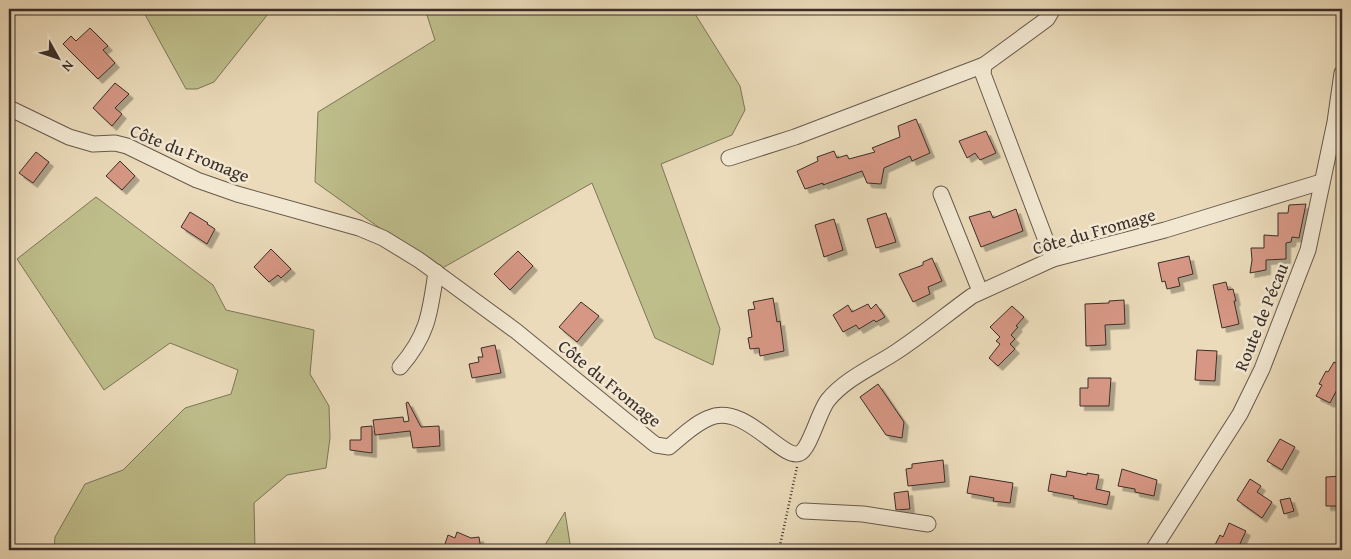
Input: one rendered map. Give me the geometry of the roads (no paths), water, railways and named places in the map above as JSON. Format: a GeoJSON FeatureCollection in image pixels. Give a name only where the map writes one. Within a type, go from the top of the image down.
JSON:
{"type":"FeatureCollection","features":[{"type":"Feature","properties":{"kind":"street"},"geometry":{"type":"LineString","coordinates":[[729,158],[795,137],[984,66],[1047,19],[1053,9]]}},
{"type":"Feature","properties":{"kind":"street"},"geometry":{"type":"LineString","coordinates":[[984,66],[983,74],[1053,258]]}},
{"type":"Feature","properties":{"kind":"street","name":"Route de Pécau"},"geometry":{"type":"LineString","coordinates":[[1154,550],[1240,414],[1262,369],[1308,250],[1335,122],[1342,73]]}},
{"type":"Feature","properties":{"kind":"street","name":"Côte du Fromage"},"geometry":{"type":"LineString","coordinates":[[9,108],[69,137],[93,144],[115,143],[127,146],[197,180],[238,194],[359,228],[383,238],[436,272],[523,336],[656,445],[668,447],[709,417],[727,415],[737,417],[749,424],[783,449],[796,454],[800,453],[805,447],[826,403],[837,389],[896,352],[980,291],[1053,258],[1165,230],[1322,182]]}},
{"type":"Feature","properties":{"kind":"street"},"geometry":{"type":"LineString","coordinates":[[941,194],[980,291]]}},
{"type":"Feature","properties":{"kind":"street"},"geometry":{"type":"LineString","coordinates":[[400,367],[422,337],[430,311],[436,272]]}},
{"type":"Feature","properties":{"kind":"street"},"geometry":{"type":"LineString","coordinates":[[804,511],[863,514],[928,524]]}}]}
